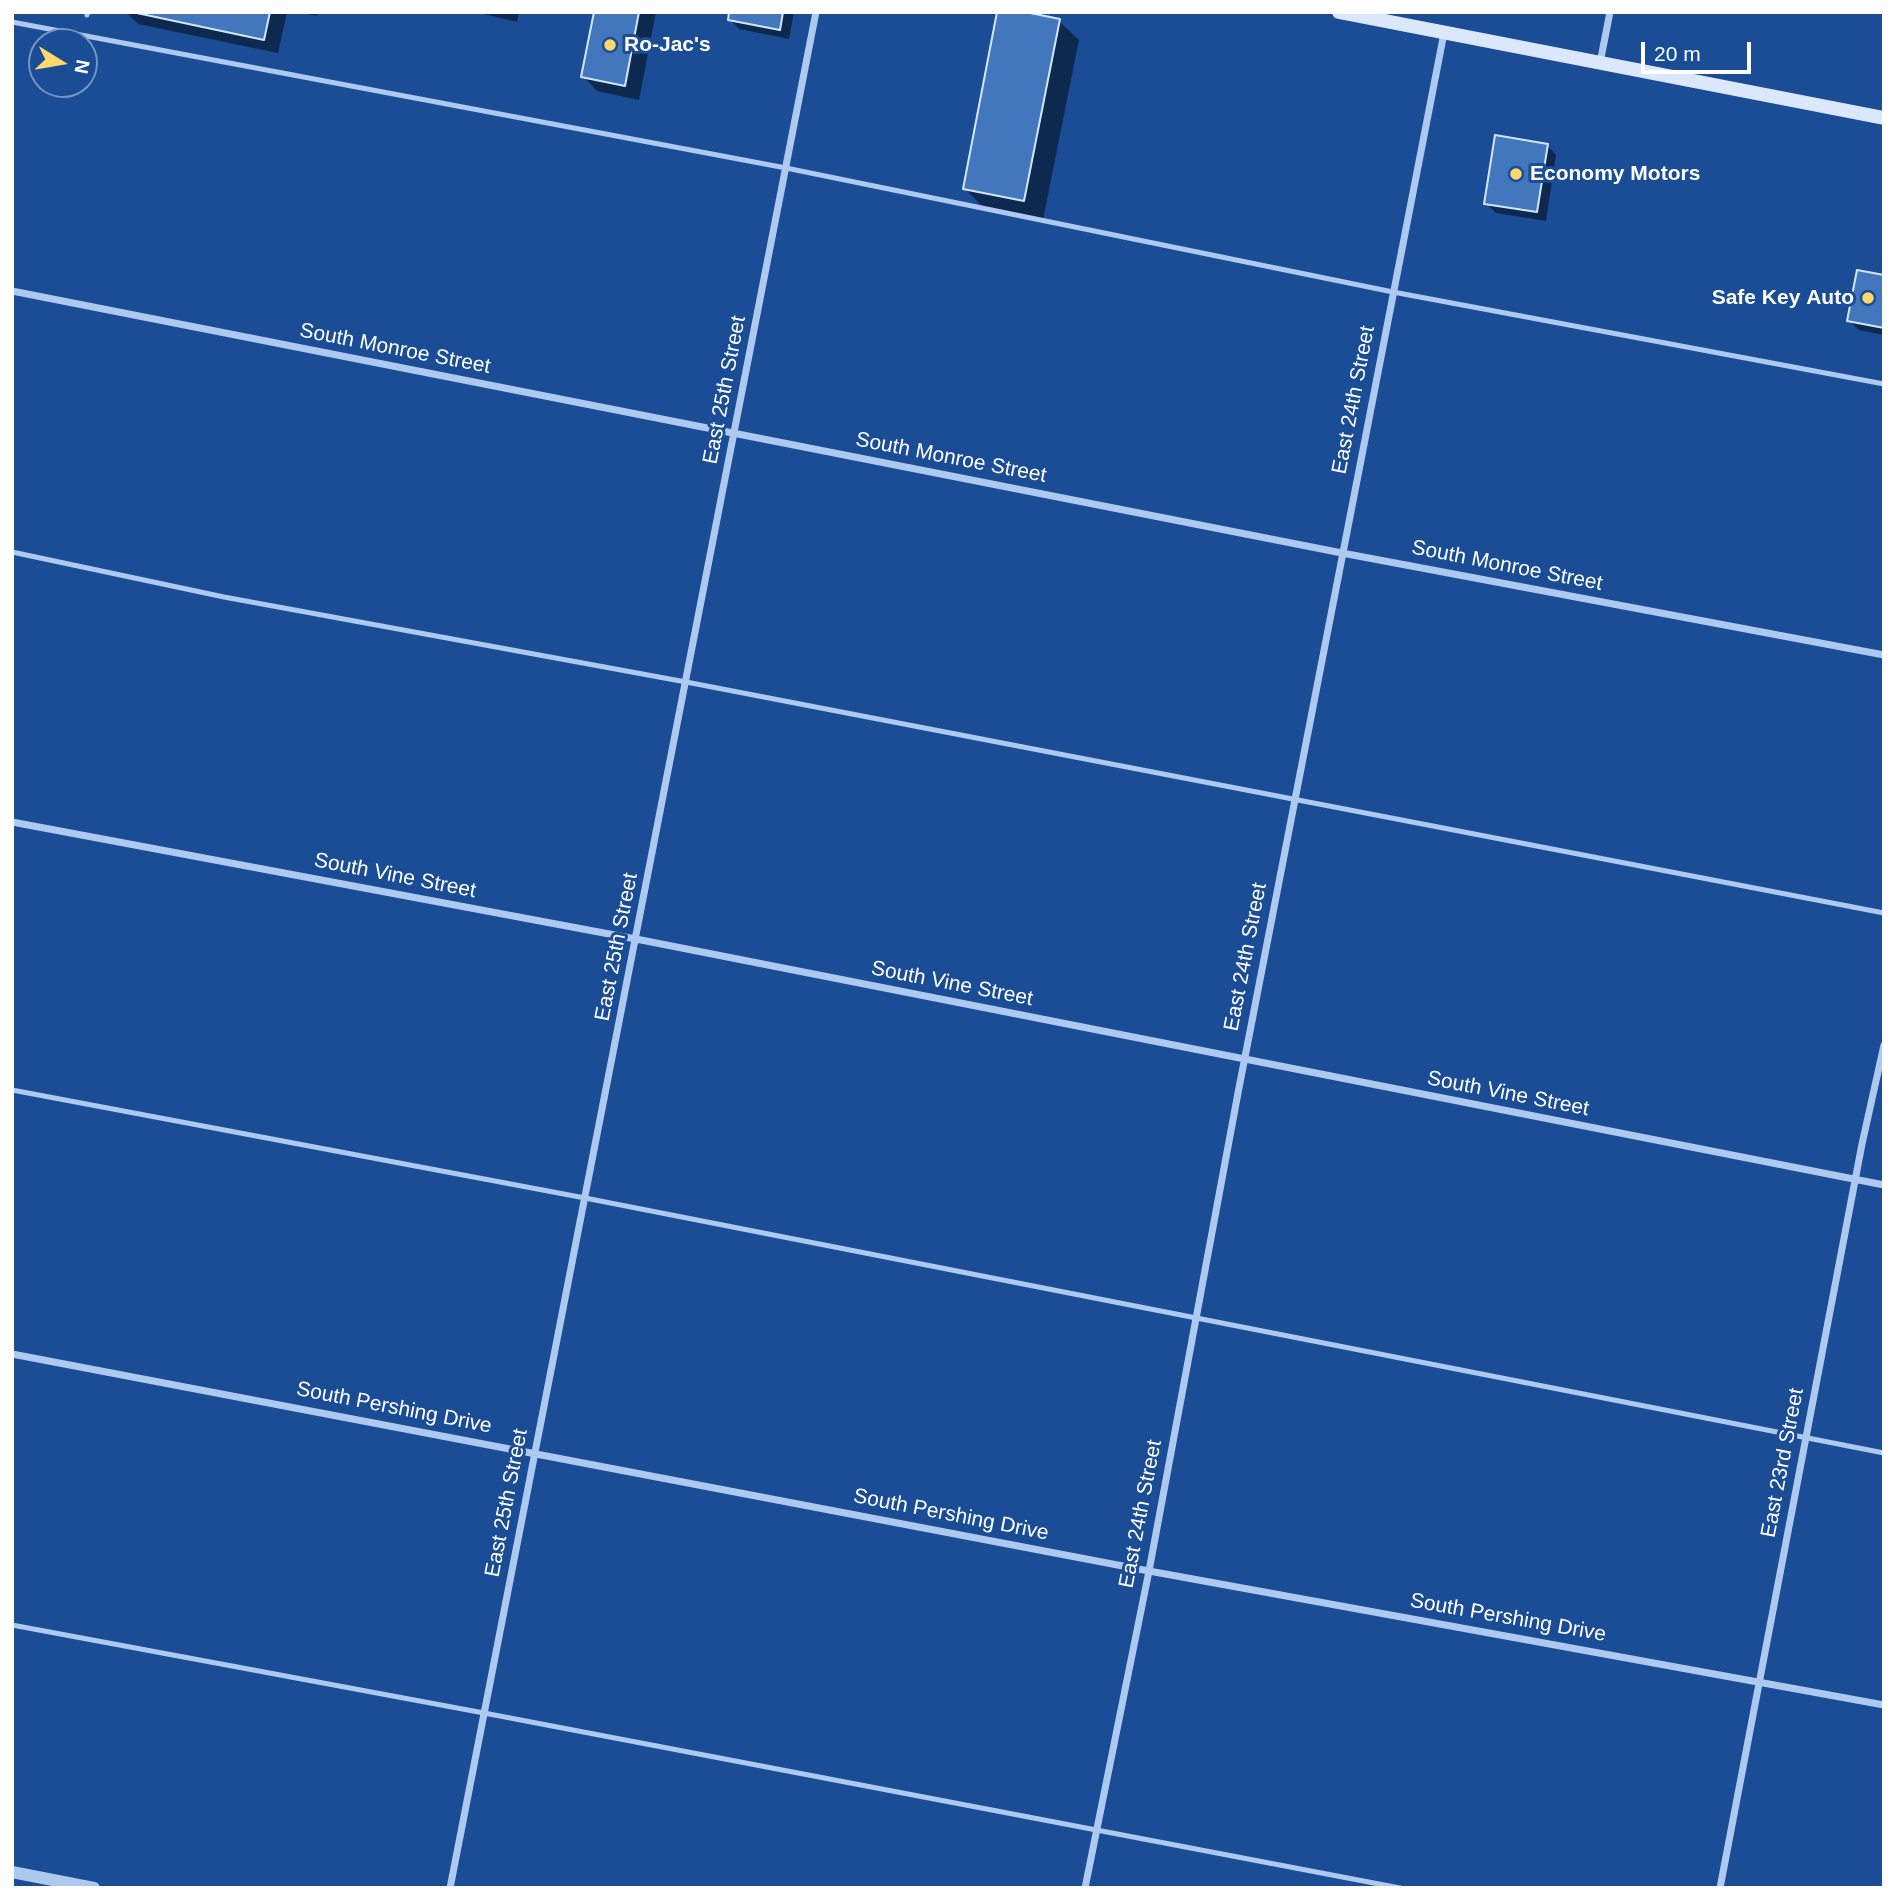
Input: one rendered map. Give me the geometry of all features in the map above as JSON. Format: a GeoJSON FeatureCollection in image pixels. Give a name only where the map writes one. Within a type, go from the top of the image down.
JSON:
{"type":"FeatureCollection","features":[{"type":"Feature","properties":{"kind":"main road"},"geometry":{"type":"LineString","coordinates":[[1339,12],[1884,118]]}},
{"type":"Feature","properties":{"kind":"street","name":"East 25th Street"},"geometry":{"type":"LineString","coordinates":[[450,1888],[817,12]]}},
{"type":"Feature","properties":{"kind":"street"},"geometry":{"type":"LineString","coordinates":[[1600,64],[1610,12]]}},
{"type":"Feature","properties":{"kind":"street","name":"East 24th Street"},"geometry":{"type":"LineString","coordinates":[[1085,1888],[1149,1571],[1244,1060],[1444,33]]}},
{"type":"Feature","properties":{"kind":"street","name":"South Monroe Street"},"geometry":{"type":"LineString","coordinates":[[12,291],[1342,553],[1884,655]]}},
{"type":"Feature","properties":{"kind":"street","name":"South Vine Street"},"geometry":{"type":"LineString","coordinates":[[12,822],[636,939],[1884,1185]]}},
{"type":"Feature","properties":{"kind":"street","name":"East 23rd Street"},"geometry":{"type":"LineString","coordinates":[[1720,1888],[1805,1437],[1884,1045]]}},
{"type":"Feature","properties":{"kind":"street","name":"South Pershing Drive"},"geometry":{"type":"LineString","coordinates":[[12,1354],[1149,1571],[1884,1705]]}},
{"type":"Feature","properties":{"kind":"street"},"geometry":{"type":"LineString","coordinates":[[12,1872],[94,1888]]}},
{"type":"Feature","properties":{"kind":"lane"},"geometry":{"type":"LineString","coordinates":[[12,22],[786,168],[1393,292],[1884,384]]}},
{"type":"Feature","properties":{"kind":"lane"},"geometry":{"type":"LineString","coordinates":[[12,552],[237,599],[686,682],[1884,913]]}},
{"type":"Feature","properties":{"kind":"lane"},"geometry":{"type":"LineString","coordinates":[[12,1090],[585,1198],[1884,1452]]}},
{"type":"Feature","properties":{"kind":"lane"},"geometry":{"type":"LineString","coordinates":[[12,1625],[1400,1888]]}},
{"type":"Feature","properties":{"kind":"building"},"geometry":{"type":"Polygon","coordinates":[[[132,12],[270,12],[264,40],[132,12]]]}},
{"type":"Feature","properties":{"kind":"building","name":"Ro-Jac's"},"geometry":{"type":"Polygon","coordinates":[[[594,12],[639,12],[625,86],[581,77],[594,12]]]}},
{"type":"Feature","properties":{"kind":"building"},"geometry":{"type":"Polygon","coordinates":[[[729,12],[783,12],[780,30],[728,20],[729,12]]]}},
{"type":"Feature","properties":{"kind":"building"},"geometry":{"type":"Polygon","coordinates":[[[997,12],[1025,12],[1060,19],[1024,201],[963,189],[997,12]]]}},
{"type":"Feature","properties":{"kind":"building","name":"Economy Motors"},"geometry":{"type":"Polygon","coordinates":[[[1495,135],[1548,144],[1537,212],[1484,204],[1495,135]]]}},
{"type":"Feature","properties":{"kind":"building","name":"Safe Key Auto"},"geometry":{"type":"Polygon","coordinates":[[[1857,270],[1884,275],[1884,328],[1847,321],[1857,270]]]}},
{"type":"Feature","properties":{"kind":"place","name":"Ro-Jac's"},"geometry":{"type":"Point","coordinates":[610,45]}},
{"type":"Feature","properties":{"kind":"place","name":"Economy Motors"},"geometry":{"type":"Point","coordinates":[1516,174]}},
{"type":"Feature","properties":{"kind":"place","name":"Safe Key Auto"},"geometry":{"type":"Point","coordinates":[1868,298]}}]}
